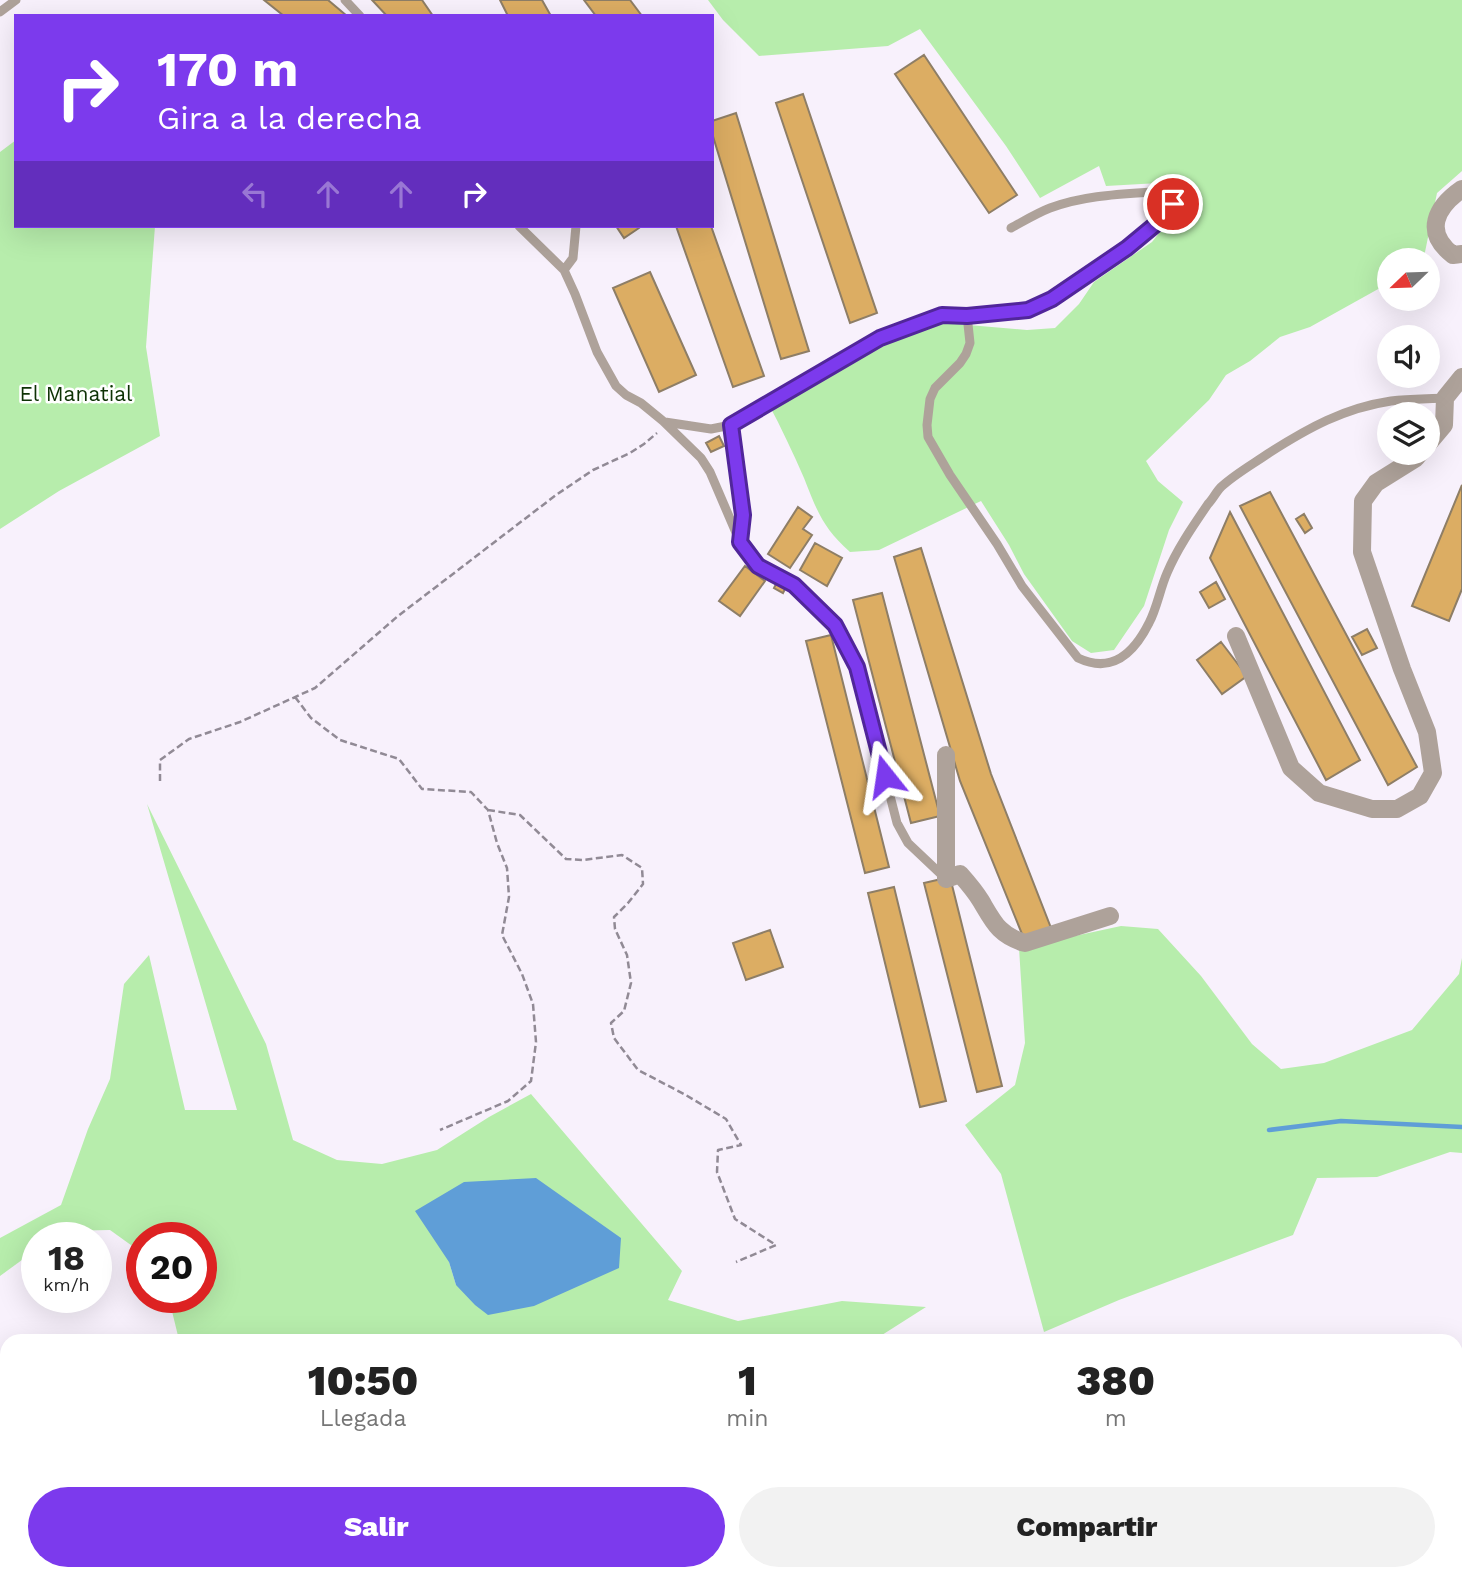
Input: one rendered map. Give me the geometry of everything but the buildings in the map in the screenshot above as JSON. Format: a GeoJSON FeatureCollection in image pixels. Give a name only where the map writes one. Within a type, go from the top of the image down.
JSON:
{"type":"FeatureCollection","features":[{"type":"Feature","properties":{"kind":"street"},"geometry":{"type":"LineString","coordinates":[[1462,189],[1449,198],[1438,212],[1435,224],[1445,249],[1453,255],[1462,254]]}},
{"type":"Feature","properties":{"kind":"street"},"geometry":{"type":"LineString","coordinates":[[1440,430],[1444,425],[1444,398],[1462,377]]}},
{"type":"Feature","properties":{"kind":"street"},"geometry":{"type":"LineString","coordinates":[[1236,636],[1291,768],[1320,793],[1372,809],[1397,809],[1420,796],[1433,774],[1427,732],[1362,552],[1363,501],[1376,483],[1405,465]]}},
{"type":"Feature","properties":{"kind":"street"},"geometry":{"type":"LineString","coordinates":[[946,755],[946,879],[960,874],[1002,932],[1025,943],[1110,916]]}},
{"type":"Feature","properties":{"kind":"lane"},"geometry":{"type":"LineString","coordinates":[[0,12],[16,0]]}},
{"type":"Feature","properties":{"kind":"lane"},"geometry":{"type":"LineString","coordinates":[[345,0],[358,14]]}},
{"type":"Feature","properties":{"kind":"lane"},"geometry":{"type":"LineString","coordinates":[[663,421],[711,429],[731,425],[880,338],[942,315],[967,316],[1028,310],[1052,299],[1127,248],[1162,219],[1173,204],[1173,195],[1166,191],[1068,202],[1049,208],[1011,228]]}},
{"type":"Feature","properties":{"kind":"lane"},"geometry":{"type":"LineString","coordinates":[[521,228],[564,270],[597,352],[616,386],[663,421],[701,458],[710,472],[740,542],[758,566],[794,585],[835,625],[857,667],[897,823],[908,843],[946,879]]}},
{"type":"Feature","properties":{"kind":"lane"},"geometry":{"type":"LineString","coordinates":[[564,270],[573,258],[576,228]]}},
{"type":"Feature","properties":{"kind":"lane"},"geometry":{"type":"LineString","coordinates":[[967,316],[970,344],[966,355],[935,388],[930,399],[927,425],[929,437],[950,475],[998,544],[1022,586],[1078,658],[1088,663],[1115,662],[1130,652],[1150,622],[1167,572],[1192,526],[1220,488],[1243,470],[1329,418],[1393,401],[1444,398]]}},
{"type":"Feature","properties":{"kind":"lane"},"geometry":{"type":"LineString","coordinates":[[731,425],[743,515],[740,542]]}},
{"type":"Feature","properties":{"kind":"path"},"geometry":{"type":"LineString","coordinates":[[160,781],[160,760],[189,739],[240,722],[315,688],[398,616],[556,495],[593,470],[644,444],[656,434],[663,421]]}},
{"type":"Feature","properties":{"kind":"path"},"geometry":{"type":"LineString","coordinates":[[295,697],[312,718],[340,740],[399,759],[422,789],[471,792],[488,810],[497,844],[508,868],[509,897],[502,935],[522,974],[533,1004],[536,1042],[531,1081],[508,1101],[440,1130]]}},
{"type":"Feature","properties":{"kind":"path"},"geometry":{"type":"LineString","coordinates":[[488,810],[520,816],[566,859],[583,860],[622,855],[642,868],[643,884],[614,917],[615,929],[627,956],[631,983],[624,1011],[611,1023],[614,1038],[638,1070],[726,1119],[741,1145],[719,1150],[717,1172],[735,1219],[776,1245],[736,1262]]}},
{"type":"Feature","properties":{"kind":"green space"},"geometry":{"type":"Polygon","coordinates":[[[708,0],[1462,0],[1462,171],[1437,193],[1426,248],[1377,248],[1377,290],[1310,327],[1280,337],[1250,361],[1226,375],[1209,400],[1146,461],[1158,481],[1183,502],[1169,530],[1144,606],[1114,650],[1091,653],[1072,641],[1024,574],[981,501],[879,550],[850,552],[833,535],[822,518],[768,403],[881,343],[945,323],[1027,330],[1055,328],[1079,304],[1094,282],[1152,242],[1184,202],[1180,188],[1159,183],[1106,186],[1099,166],[1040,198],[1006,146],[920,29],[888,46],[759,56],[723,20],[708,0]]]}},
{"type":"Feature","properties":{"kind":"green space","name":"El Manatial"},"geometry":{"type":"Polygon","coordinates":[[[14,142],[14,228],[155,228],[146,347],[160,436],[59,491],[0,529],[0,152],[14,142]]]}},
{"type":"Feature","properties":{"kind":"green space"},"geometry":{"type":"Polygon","coordinates":[[[147,804],[266,1044],[293,1140],[337,1160],[382,1164],[437,1150],[531,1094],[682,1271],[668,1300],[738,1321],[842,1301],[926,1307],[884,1334],[178,1334],[172,1313],[217,1313],[217,1222],[126,1222],[126,1242],[112,1231],[112,1222],[30,1222],[61,1205],[88,1129],[110,1079],[124,984],[149,955],[185,1110],[237,1110],[147,804]],[[588,1216],[449,1262],[456,1285],[621,1239],[588,1216]]]}},
{"type":"Feature","properties":{"kind":"green space"},"geometry":{"type":"Polygon","coordinates":[[[1121,926],[1158,929],[1201,976],[1252,1044],[1281,1069],[1324,1063],[1412,1030],[1459,974],[1462,958],[1462,1153],[1450,1152],[1377,1177],[1317,1178],[1293,1235],[1119,1300],[1044,1332],[1001,1174],[965,1125],[1015,1085],[1025,1043],[1019,948],[1121,926]]]}},
{"type":"Feature","properties":{"kind":"green space"},"geometry":{"type":"Polygon","coordinates":[[[21,1227],[21,1261],[0,1276],[0,1238],[21,1227]]]}},
{"type":"Feature","properties":{"kind":"water"},"geometry":{"type":"Polygon","coordinates":[[[536,1178],[621,1238],[619,1268],[534,1306],[488,1315],[456,1285],[449,1262],[415,1211],[464,1182],[536,1178]]]}},
{"type":"Feature","properties":{"kind":"waterway"},"geometry":{"type":"LineString","coordinates":[[1269,1130],[1341,1121],[1462,1127]]}},
{"type":"Feature","properties":{"kind":"route"},"geometry":{"type":"LineString","coordinates":[[885,776],[857,667],[835,625],[794,585],[758,566],[740,542],[743,515],[731,425],[880,338],[942,315],[967,316],[1028,310],[1052,299],[1127,248],[1162,219],[1173,204]]}}]}
